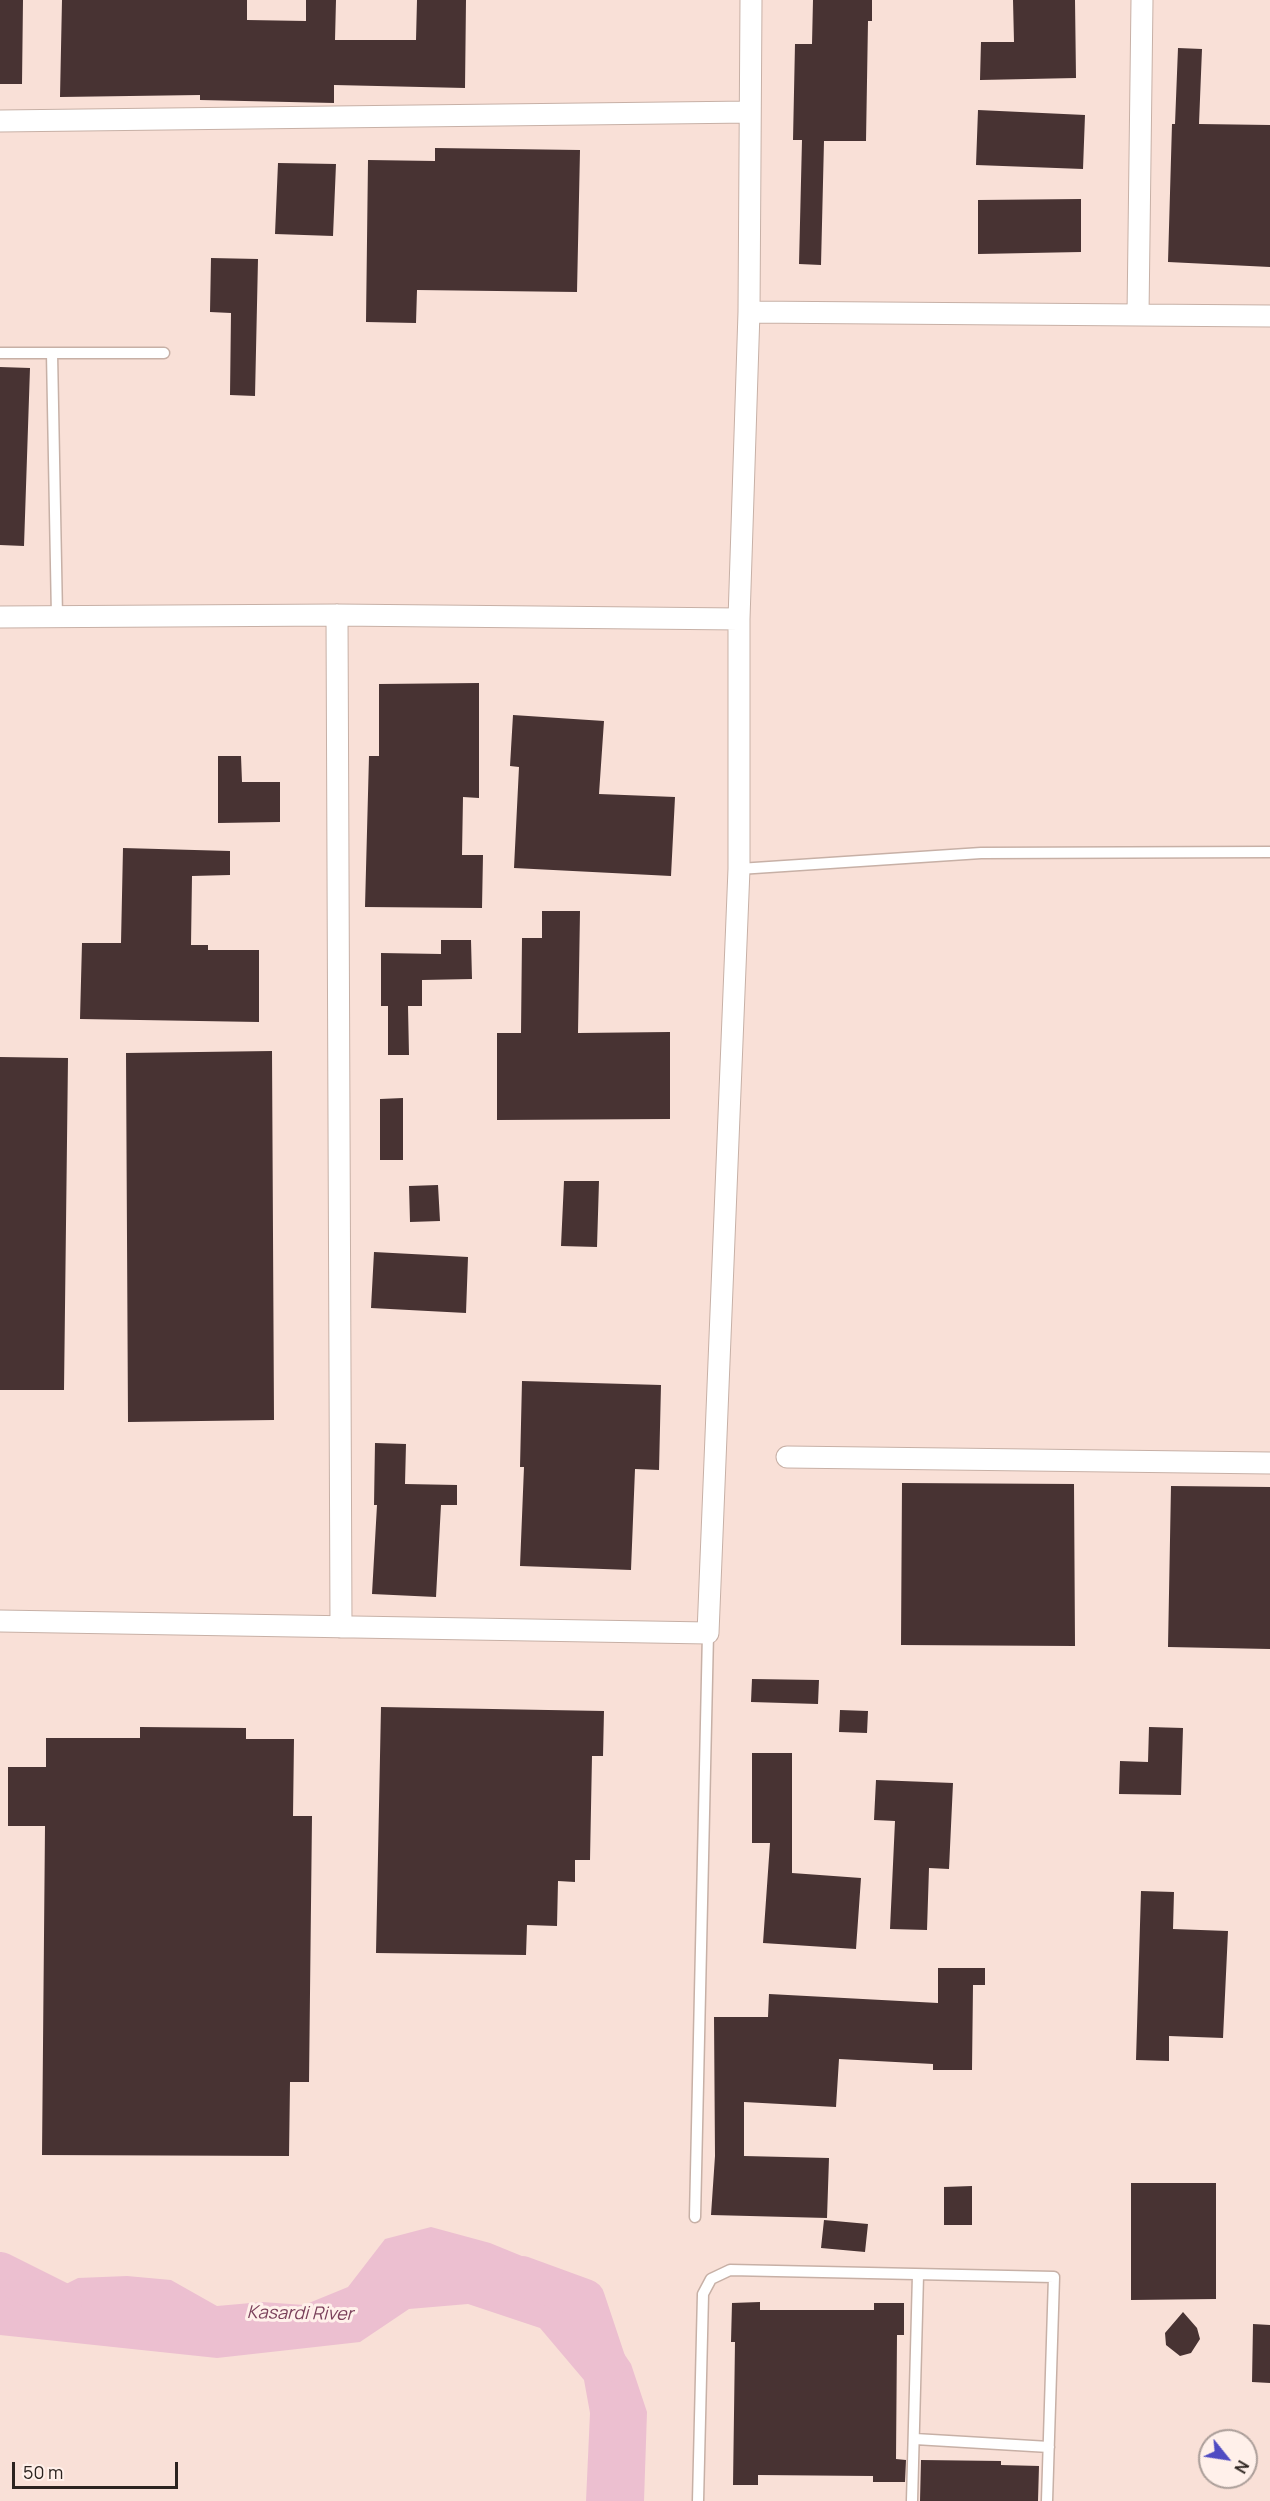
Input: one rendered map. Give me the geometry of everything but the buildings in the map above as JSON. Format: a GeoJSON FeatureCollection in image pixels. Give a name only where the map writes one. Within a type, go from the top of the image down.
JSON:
{"type":"FeatureCollection","features":[{"type":"Feature","properties":{"kind":"street"},"geometry":{"type":"LineString","coordinates":[[0,1621],[708,1633],[739,869],[739,619],[749,312],[751,0]]}},
{"type":"Feature","properties":{"kind":"street"},"geometry":{"type":"LineString","coordinates":[[1138,315],[1142,0]]}},
{"type":"Feature","properties":{"kind":"street"},"geometry":{"type":"LineString","coordinates":[[0,121],[750,112]]}},
{"type":"Feature","properties":{"kind":"street"},"geometry":{"type":"LineString","coordinates":[[749,312],[1270,316]]}},
{"type":"Feature","properties":{"kind":"street"},"geometry":{"type":"LineString","coordinates":[[0,617],[337,615],[739,619]]}},
{"type":"Feature","properties":{"kind":"street"},"geometry":{"type":"LineString","coordinates":[[337,615],[341,1627]]}},
{"type":"Feature","properties":{"kind":"street"},"geometry":{"type":"LineString","coordinates":[[787,1457],[1270,1463]]}},
{"type":"Feature","properties":{"kind":"lane"},"geometry":{"type":"LineString","coordinates":[[0,353],[164,353]]}},
{"type":"Feature","properties":{"kind":"lane"},"geometry":{"type":"LineString","coordinates":[[52,353],[57,617]]}},
{"type":"Feature","properties":{"kind":"lane"},"geometry":{"type":"LineString","coordinates":[[739,869],[981,853],[1270,852]]}},
{"type":"Feature","properties":{"kind":"lane"},"geometry":{"type":"LineString","coordinates":[[695,2217],[708,1633]]}},
{"type":"Feature","properties":{"kind":"lane"},"geometry":{"type":"LineString","coordinates":[[698,2501],[703,2294],[711,2279],[730,2270],[1054,2277],[1047,2501]]}},
{"type":"Feature","properties":{"kind":"lane"},"geometry":{"type":"LineString","coordinates":[[912,2501],[918,2275]]}},
{"type":"Feature","properties":{"kind":"lane"},"geometry":{"type":"LineString","coordinates":[[915,2439],[1049,2447]]}},
{"type":"Feature","properties":{"kind":"water"},"geometry":{"type":"Polygon","coordinates":[[[431,2227],[490,2243],[539,2263],[601,2320],[631,2364],[647,2412],[644,2501],[586,2501],[590,2413],[584,2380],[540,2328],[468,2304],[409,2309],[360,2342],[217,2358],[0,2335],[0,2275],[54,2290],[78,2278],[127,2276],[171,2280],[217,2306],[262,2302],[304,2305],[348,2287],[385,2239],[431,2227]]]}},
{"type":"Feature","properties":{"kind":"waterway","name":"Kasardi River"},"geometry":{"type":"LineString","coordinates":[[0,2272],[62,2303]]}},
{"type":"Feature","properties":{"kind":"waterway","name":"Kasardi River"},"geometry":{"type":"LineString","coordinates":[[522,2276],[585,2299],[606,2362]]}}]}
